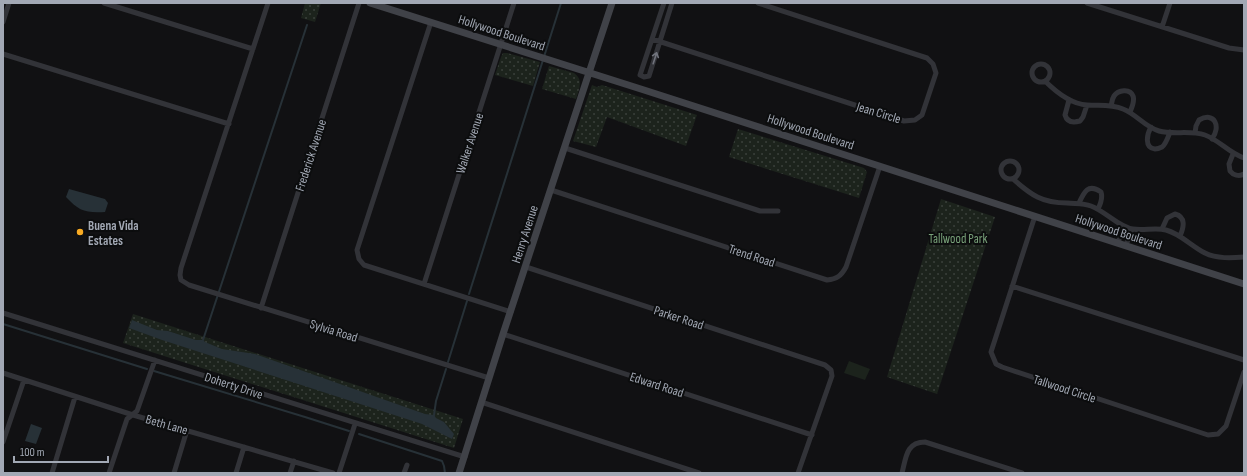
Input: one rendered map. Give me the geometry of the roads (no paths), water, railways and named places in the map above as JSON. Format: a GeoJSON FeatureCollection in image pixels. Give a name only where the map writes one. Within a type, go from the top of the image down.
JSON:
{"type":"FeatureCollection","features":[{"type":"Feature","properties":{"kind":"street"},"geometry":{"type":"LineString","coordinates":[[3,22],[9,3]]}},
{"type":"Feature","properties":{"kind":"street"},"geometry":{"type":"LineString","coordinates":[[104,3],[253,50]]}},
{"type":"Feature","properties":{"kind":"street"},"geometry":{"type":"LineString","coordinates":[[3,54],[229,124],[268,3]]}},
{"type":"Feature","properties":{"kind":"street","name":"Frederick Avenue"},"geometry":{"type":"LineString","coordinates":[[261,308],[359,3]]}},
{"type":"Feature","properties":{"kind":"street","name":"Hollywood Boulevard"},"geometry":{"type":"LineString","coordinates":[[370,3],[589,72],[1244,284]]}},
{"type":"Feature","properties":{"kind":"street","name":"Walker Avenue"},"geometry":{"type":"LineString","coordinates":[[424,284],[514,3]]}},
{"type":"Feature","properties":{"kind":"street","name":"Henry Avenue"},"geometry":{"type":"LineString","coordinates":[[459,473],[612,3]]}},
{"type":"Feature","properties":{"kind":"street"},"geometry":{"type":"LineString","coordinates":[[664,3],[640,75],[644,77],[649,76],[672,3]]}},
{"type":"Feature","properties":{"kind":"street","name":"Jean Circle"},"geometry":{"type":"LineString","coordinates":[[652,39],[904,121],[915,120],[922,115],[936,72],[933,64],[927,58],[758,3]]}},
{"type":"Feature","properties":{"kind":"street"},"geometry":{"type":"LineString","coordinates":[[1087,3],[1162,28],[1229,48],[1244,50]]}},
{"type":"Feature","properties":{"kind":"street"},"geometry":{"type":"LineString","coordinates":[[1162,28],[1170,3]]}},
{"type":"Feature","properties":{"kind":"street"},"geometry":{"type":"LineString","coordinates":[[431,22],[357,250],[359,259],[364,264],[511,312]]}},
{"type":"Feature","properties":{"kind":"street"},"geometry":{"type":"LineString","coordinates":[[1045,81],[1069,100],[1087,105],[1120,108],[1130,112],[1151,127],[1160,131],[1206,135],[1233,154],[1244,158]]}},
{"type":"Feature","properties":{"kind":"street"},"geometry":{"type":"LineString","coordinates":[[1111,106],[1114,95],[1120,91],[1127,91],[1134,97],[1130,112]]}},
{"type":"Feature","properties":{"kind":"street"},"geometry":{"type":"LineString","coordinates":[[1069,100],[1065,115],[1071,122],[1080,121],[1087,105]]}},
{"type":"Feature","properties":{"kind":"street"},"geometry":{"type":"LineString","coordinates":[[1195,133],[1199,120],[1212,118],[1216,122],[1217,126],[1212,139]]}},
{"type":"Feature","properties":{"kind":"street","name":"Sylvia Road"},"geometry":{"type":"LineString","coordinates":[[229,124],[181,268],[181,280],[189,286],[489,378]]}},
{"type":"Feature","properties":{"kind":"street"},"geometry":{"type":"LineString","coordinates":[[1151,127],[1148,134],[1148,141],[1149,145],[1154,149],[1162,146],[1170,132]]}},
{"type":"Feature","properties":{"kind":"street"},"geometry":{"type":"LineString","coordinates":[[565,148],[760,211],[778,211]]}},
{"type":"Feature","properties":{"kind":"street"},"geometry":{"type":"LineString","coordinates":[[1233,154],[1229,164],[1230,171],[1235,175],[1240,176],[1244,174]]}},
{"type":"Feature","properties":{"kind":"street","name":"Trend Road"},"geometry":{"type":"LineString","coordinates":[[551,190],[827,280],[836,279],[842,274],[846,267],[880,166]]}},
{"type":"Feature","properties":{"kind":"street"},"geometry":{"type":"LineString","coordinates":[[1013,179],[1033,195],[1046,201],[1090,205],[1106,213],[1123,226],[1132,229],[1162,229],[1180,236],[1204,253],[1223,257],[1244,257]]}},
{"type":"Feature","properties":{"kind":"street"},"geometry":{"type":"LineString","coordinates":[[1079,203],[1086,191],[1091,188],[1095,189],[1101,192],[1102,195],[1101,203],[1098,209]]}},
{"type":"Feature","properties":{"kind":"street"},"geometry":{"type":"LineString","coordinates":[[1162,229],[1167,218],[1175,214],[1179,215],[1183,221],[1180,236]]}},
{"type":"Feature","properties":{"kind":"street","name":"Tallwood Circle"},"geometry":{"type":"LineString","coordinates":[[1035,216],[991,352],[996,364],[1208,435],[1218,434],[1226,426],[1244,372]]}},
{"type":"Feature","properties":{"kind":"street"},"geometry":{"type":"LineString","coordinates":[[1118,243],[1123,226]]}},
{"type":"Feature","properties":{"kind":"street"},"geometry":{"type":"LineString","coordinates":[[1126,246],[1132,229]]}},
{"type":"Feature","properties":{"kind":"street","name":"Parker Road"},"geometry":{"type":"LineString","coordinates":[[526,267],[825,365],[831,370],[832,376],[812,435]]}},
{"type":"Feature","properties":{"kind":"street"},"geometry":{"type":"LineString","coordinates":[[1012,286],[1244,360]]}},
{"type":"Feature","properties":{"kind":"street","name":"Doherty Drive"},"geometry":{"type":"LineString","coordinates":[[3,313],[465,457]]}},
{"type":"Feature","properties":{"kind":"street","name":"Edward Road"},"geometry":{"type":"LineString","coordinates":[[503,334],[812,435]]}},
{"type":"Feature","properties":{"kind":"street"},"geometry":{"type":"LineString","coordinates":[[109,473],[127,420],[137,411],[155,360]]}},
{"type":"Feature","properties":{"kind":"street","name":"Beth Lane"},"geometry":{"type":"LineString","coordinates":[[3,373],[133,415],[333,473]]}},
{"type":"Feature","properties":{"kind":"street"},"geometry":{"type":"LineString","coordinates":[[3,442],[24,380]]}},
{"type":"Feature","properties":{"kind":"street"},"geometry":{"type":"LineString","coordinates":[[52,473],[75,396]]}},
{"type":"Feature","properties":{"kind":"street"},"geometry":{"type":"LineString","coordinates":[[482,402],[699,473]]}},
{"type":"Feature","properties":{"kind":"street"},"geometry":{"type":"LineString","coordinates":[[339,473],[356,424]]}},
{"type":"Feature","properties":{"kind":"street"},"geometry":{"type":"LineString","coordinates":[[174,473],[187,430]]}},
{"type":"Feature","properties":{"kind":"street"},"geometry":{"type":"LineString","coordinates":[[798,473],[812,435]]}},
{"type":"Feature","properties":{"kind":"street"},"geometry":{"type":"LineString","coordinates":[[902,473],[909,450],[913,444],[919,442],[926,442],[1022,473]]}},
{"type":"Feature","properties":{"kind":"street"},"geometry":{"type":"LineString","coordinates":[[236,473],[244,447]]}},
{"type":"Feature","properties":{"kind":"street"},"geometry":{"type":"LineString","coordinates":[[290,473],[294,461]]}},
{"type":"Feature","properties":{"kind":"street"},"geometry":{"type":"LineString","coordinates":[[404,473],[407,465]]}},
{"type":"Feature","properties":{"kind":"waterway"},"geometry":{"type":"LineString","coordinates":[[469,294],[561,3]]}},
{"type":"Feature","properties":{"kind":"waterway"},"geometry":{"type":"LineString","coordinates":[[203,340],[307,25]]}},
{"type":"Feature","properties":{"kind":"waterway"},"geometry":{"type":"LineString","coordinates":[[448,362],[467,301]]}},
{"type":"Feature","properties":{"kind":"waterway"},"geometry":{"type":"LineString","coordinates":[[3,324],[147,369]]}},
{"type":"Feature","properties":{"kind":"waterway"},"geometry":{"type":"LineString","coordinates":[[434,415],[436,401],[446,369]]}},
{"type":"Feature","properties":{"kind":"waterway"},"geometry":{"type":"LineString","coordinates":[[154,371],[349,431]]}},
{"type":"Feature","properties":{"kind":"waterway"},"geometry":{"type":"LineString","coordinates":[[359,434],[442,461],[445,473]]}},
{"type":"Feature","properties":{"kind":"place","name":"Buena Vida Estates"},"geometry":{"type":"Point","coordinates":[80,232]}},
{"type":"Feature","properties":{"kind":"park label","name":"Tallwood Park"},"geometry":{"type":"Point","coordinates":[958,238]}}]}
